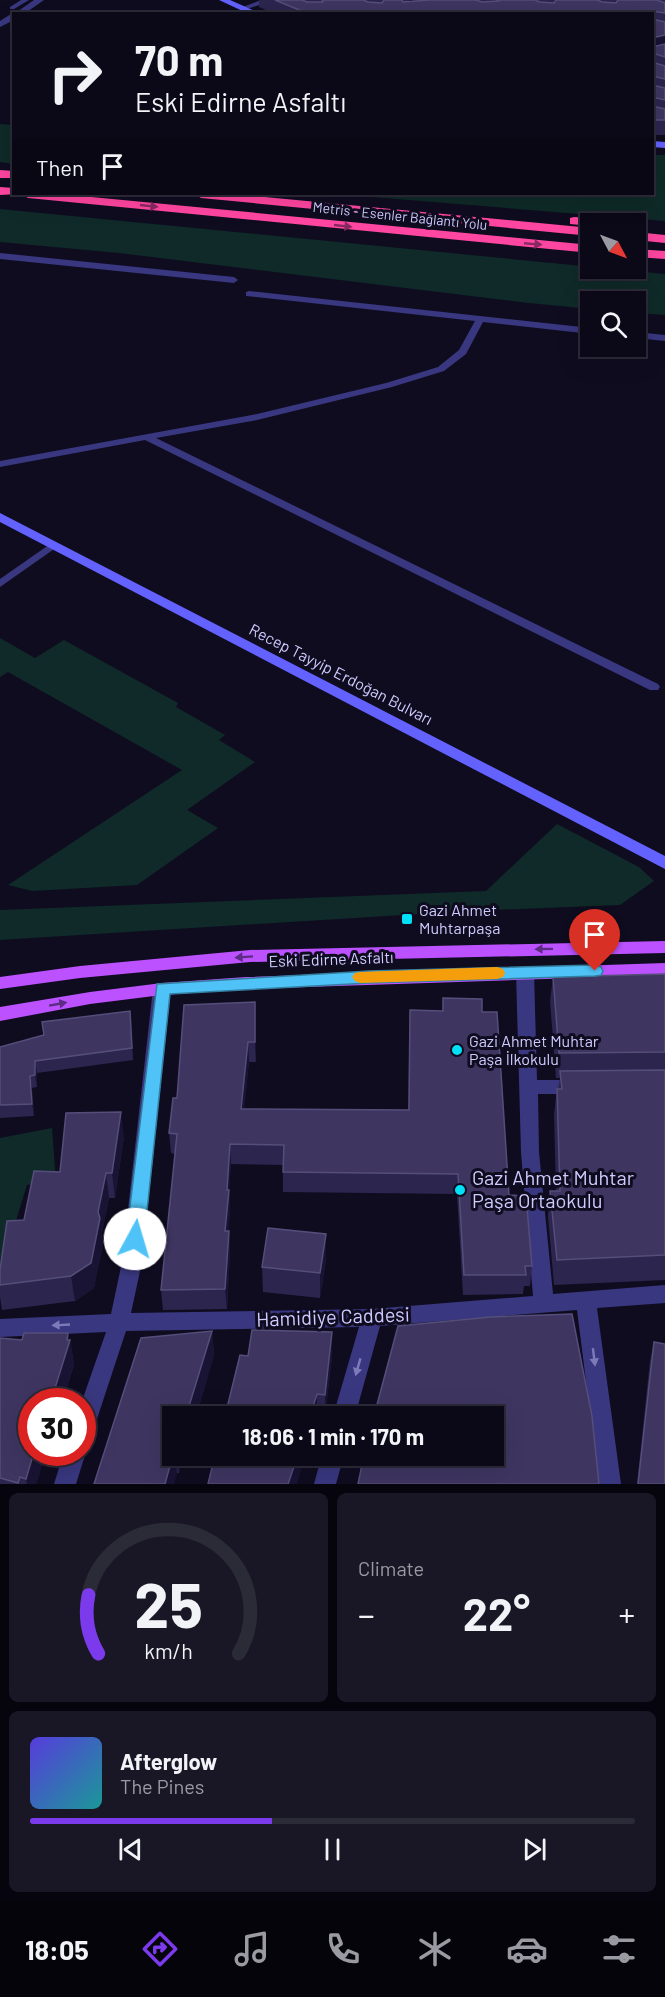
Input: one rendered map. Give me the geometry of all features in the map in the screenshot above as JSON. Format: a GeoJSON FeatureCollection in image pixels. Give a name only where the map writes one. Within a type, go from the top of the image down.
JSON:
{"type":"FeatureCollection","features":[{"type":"Feature","properties":{"kind":"highway","name":"Metris - Esenler Bağlantı Yolu"},"geometry":{"type":"LineString","coordinates":[[38,195],[580,248]]}},
{"type":"Feature","properties":{"kind":"highway","name":"Metris - Esenler Bağlantı Yolu"},"geometry":{"type":"LineString","coordinates":[[211,195],[462,219]]}},
{"type":"Feature","properties":{"kind":"highway"},"geometry":{"type":"LineString","coordinates":[[462,219],[580,223]]}},
{"type":"Feature","properties":{"kind":"highway"},"geometry":{"type":"LineString","coordinates":[[462,219],[580,231]]}},
{"type":"Feature","properties":{"kind":"highway"},"geometry":{"type":"LineString","coordinates":[[646,226],[665,227]]}},
{"type":"Feature","properties":{"kind":"highway"},"geometry":{"type":"LineString","coordinates":[[646,237],[665,239]]}},
{"type":"Feature","properties":{"kind":"highway"},"geometry":{"type":"LineString","coordinates":[[646,254],[665,255]]}},
{"type":"Feature","properties":{"kind":"main road","name":"Eski Edirne Asfaltı"},"geometry":{"type":"LineString","coordinates":[[0,983],[80,972],[250,956],[665,947]]}},
{"type":"Feature","properties":{"kind":"main road","name":"Eski Edirne Asfaltı"},"geometry":{"type":"LineString","coordinates":[[0,1014],[162,988],[369,977],[665,969]]}},
{"type":"Feature","properties":{"kind":"street"},"geometry":{"type":"LineString","coordinates":[[16,12],[40,0]]}},
{"type":"Feature","properties":{"kind":"street"},"geometry":{"type":"LineString","coordinates":[[210,0],[244,11],[270,0]]}},
{"type":"Feature","properties":{"kind":"street"},"geometry":{"type":"LineString","coordinates":[[223,0],[244,11]]}},
{"type":"Feature","properties":{"kind":"street"},"geometry":{"type":"LineString","coordinates":[[0,24],[12,15]]}},
{"type":"Feature","properties":{"kind":"street","name":"Recep Tayyip Erdoğan Bulvarı"},"geometry":{"type":"LineString","coordinates":[[0,517],[665,863]]}},
{"type":"Feature","properties":{"kind":"street"},"geometry":{"type":"LineString","coordinates":[[525,972],[530,1152],[544,1304]]}},
{"type":"Feature","properties":{"kind":"street"},"geometry":{"type":"LineString","coordinates":[[96,1390],[119,1322],[132,1262],[162,988]]}},
{"type":"Feature","properties":{"kind":"street"},"geometry":{"type":"LineString","coordinates":[[528,1087],[597,1087]]}},
{"type":"Feature","properties":{"kind":"street","name":"Hamidiye Caddesi"},"geometry":{"type":"LineString","coordinates":[[0,1328],[119,1322],[372,1318],[665,1294]]}},
{"type":"Feature","properties":{"kind":"street"},"geometry":{"type":"LineString","coordinates":[[586,1299],[610,1484]]}},
{"type":"Feature","properties":{"kind":"street"},"geometry":{"type":"LineString","coordinates":[[347,1406],[372,1318]]}},
{"type":"Feature","properties":{"kind":"street"},"geometry":{"type":"LineString","coordinates":[[64,1484],[70,1466]]}},
{"type":"Feature","properties":{"kind":"street"},"geometry":{"type":"LineString","coordinates":[[325,1484],[330,1466]]}},
{"type":"Feature","properties":{"kind":"lane"},"geometry":{"type":"LineString","coordinates":[[15,12],[26,0]]}},
{"type":"Feature","properties":{"kind":"lane"},"geometry":{"type":"LineString","coordinates":[[0,256],[234,280]]}},
{"type":"Feature","properties":{"kind":"lane"},"geometry":{"type":"LineString","coordinates":[[249,294],[580,330]]}},
{"type":"Feature","properties":{"kind":"lane"},"geometry":{"type":"LineString","coordinates":[[0,464],[257,417],[389,385],[441,369],[463,352],[480,320]]}},
{"type":"Feature","properties":{"kind":"lane"},"geometry":{"type":"LineString","coordinates":[[646,336],[665,338]]}},
{"type":"Feature","properties":{"kind":"lane"},"geometry":{"type":"LineString","coordinates":[[148,438],[654,687]]}},
{"type":"Feature","properties":{"kind":"lane"},"geometry":{"type":"LineString","coordinates":[[0,584],[52,544]]}},
{"type":"Feature","properties":{"kind":"green space"},"geometry":{"type":"Polygon","coordinates":[[[0,124],[12,125],[12,164],[0,162],[0,124]]]}},
{"type":"Feature","properties":{"kind":"green space"},"geometry":{"type":"Polygon","coordinates":[[[654,155],[665,155],[665,221],[646,219],[646,213],[580,214],[347,195],[654,195],[654,155]]]}},
{"type":"Feature","properties":{"kind":"green space"},"geometry":{"type":"Polygon","coordinates":[[[0,209],[580,266],[580,279],[646,279],[646,272],[665,274],[665,315],[646,314],[646,291],[580,291],[580,308],[119,253],[0,242],[0,209]]]}},
{"type":"Feature","properties":{"kind":"green space"},"geometry":{"type":"Polygon","coordinates":[[[0,638],[35,658],[64,640],[178,703],[176,707],[225,735],[219,740],[255,762],[187,810],[218,828],[137,885],[32,891],[8,885],[182,770],[8,672],[0,677],[0,638]]]}},
{"type":"Feature","properties":{"kind":"green space"},"geometry":{"type":"Polygon","coordinates":[[[557,824],[639,867],[654,881],[620,905],[467,911],[0,940],[0,910],[486,891],[557,824]]]}},
{"type":"Feature","properties":{"kind":"green space"},"geometry":{"type":"Polygon","coordinates":[[[52,1128],[56,1182],[27,1185],[0,1272],[0,1138],[52,1128]]]}},
{"type":"Feature","properties":{"kind":"building"},"geometry":{"type":"Polygon","coordinates":[[[275,0],[323,2],[322,0],[363,0],[382,3],[384,0],[402,0],[403,2],[476,0],[482,2],[535,0],[554,3],[556,0],[597,0],[616,3],[618,0],[657,0],[665,3],[665,13],[652,11],[304,12],[275,0]]]}},
{"type":"Feature","properties":{"kind":"building"},"geometry":{"type":"Polygon","coordinates":[[[654,19],[665,22],[665,35],[654,38],[654,19]]]}},
{"type":"Feature","properties":{"kind":"building"},"geometry":{"type":"Polygon","coordinates":[[[665,44],[665,57],[654,54],[654,47],[665,44]]]}},
{"type":"Feature","properties":{"kind":"building"},"geometry":{"type":"Polygon","coordinates":[[[654,63],[665,66],[665,79],[654,76],[654,63]]]}},
{"type":"Feature","properties":{"kind":"building"},"geometry":{"type":"Polygon","coordinates":[[[654,85],[665,88],[665,100],[654,97],[654,85]]]}},
{"type":"Feature","properties":{"kind":"building"},"geometry":{"type":"Polygon","coordinates":[[[654,106],[665,109],[665,120],[654,120],[654,106]]]}},
{"type":"Feature","properties":{"kind":"building"},"geometry":{"type":"Polygon","coordinates":[[[665,974],[665,1052],[559,1053],[553,977],[665,974]]]}},
{"type":"Feature","properties":{"kind":"building"},"geometry":{"type":"Polygon","coordinates":[[[443,998],[482,999],[482,1012],[497,1012],[509,1195],[526,1196],[532,1266],[525,1266],[526,1275],[464,1275],[458,1174],[283,1172],[284,1145],[230,1144],[225,1231],[229,1231],[225,1289],[161,1290],[177,1134],[169,1133],[173,1098],[177,1098],[184,1005],[255,1002],[255,1042],[248,1042],[241,1109],[409,1110],[410,1010],[443,1011],[443,998]]]}},
{"type":"Feature","properties":{"kind":"building"},"geometry":{"type":"Polygon","coordinates":[[[130,1011],[132,1048],[35,1061],[35,1075],[30,1076],[32,1104],[0,1105],[0,1047],[44,1035],[42,1022],[130,1011]]]}},
{"type":"Feature","properties":{"kind":"building"},"geometry":{"type":"Polygon","coordinates":[[[665,1070],[665,1255],[557,1260],[550,1191],[560,1191],[557,1089],[562,1089],[560,1071],[665,1070]]]}},
{"type":"Feature","properties":{"kind":"building"},"geometry":{"type":"Polygon","coordinates":[[[121,1112],[112,1173],[106,1173],[98,1212],[100,1218],[91,1263],[71,1276],[0,1285],[7,1221],[24,1220],[34,1171],[60,1172],[66,1113],[121,1112]]]}},
{"type":"Feature","properties":{"kind":"building"},"geometry":{"type":"Polygon","coordinates":[[[268,1228],[326,1234],[320,1273],[262,1267],[268,1228]]]}},
{"type":"Feature","properties":{"kind":"building"},"geometry":{"type":"Polygon","coordinates":[[[572,1314],[592,1416],[599,1484],[358,1484],[362,1466],[504,1466],[504,1406],[377,1406],[398,1326],[491,1317],[572,1314]]]}},
{"type":"Feature","properties":{"kind":"building"},"geometry":{"type":"Polygon","coordinates":[[[252,1330],[332,1332],[325,1395],[317,1394],[313,1406],[227,1406],[240,1355],[248,1356],[252,1330]]]}},
{"type":"Feature","properties":{"kind":"building"},"geometry":{"type":"Polygon","coordinates":[[[212,1331],[189,1406],[162,1406],[162,1466],[170,1466],[165,1484],[94,1484],[141,1338],[212,1331]]]}},
{"type":"Feature","properties":{"kind":"building"},"geometry":{"type":"Polygon","coordinates":[[[24,1333],[68,1333],[67,1340],[70,1340],[55,1388],[18,1388],[18,1466],[30,1466],[26,1479],[20,1477],[18,1483],[0,1478],[0,1338],[22,1340],[24,1333]]]}},
{"type":"Feature","properties":{"kind":"building"},"geometry":{"type":"Polygon","coordinates":[[[654,1342],[665,1344],[665,1484],[638,1484],[654,1342]]]}},
{"type":"Feature","properties":{"kind":"building"},"geometry":{"type":"Polygon","coordinates":[[[212,1466],[294,1466],[288,1484],[208,1484],[212,1466]]]}},
{"type":"Feature","properties":{"kind":"slow traffic"},"geometry":{"type":"LineString","coordinates":[[360,977],[497,973]]}},
{"type":"Feature","properties":{"kind":"place","name":"Gazi Ahmet Muhtarpaşa"},"geometry":{"type":"Point","coordinates":[407,919]}},
{"type":"Feature","properties":{"kind":"place","name":"Gazi Ahmet Muhtar Paşa İlkokulu"},"geometry":{"type":"Point","coordinates":[457,1050]}},
{"type":"Feature","properties":{"kind":"place","name":"Gazi Ahmet Muhtar Paşa Ortaokulu"},"geometry":{"type":"Point","coordinates":[460,1190]}},
{"type":"Feature","properties":{"kind":"route"},"geometry":{"type":"LineString","coordinates":[[135,1239],[162,988],[369,977],[595,971]]}}]}
